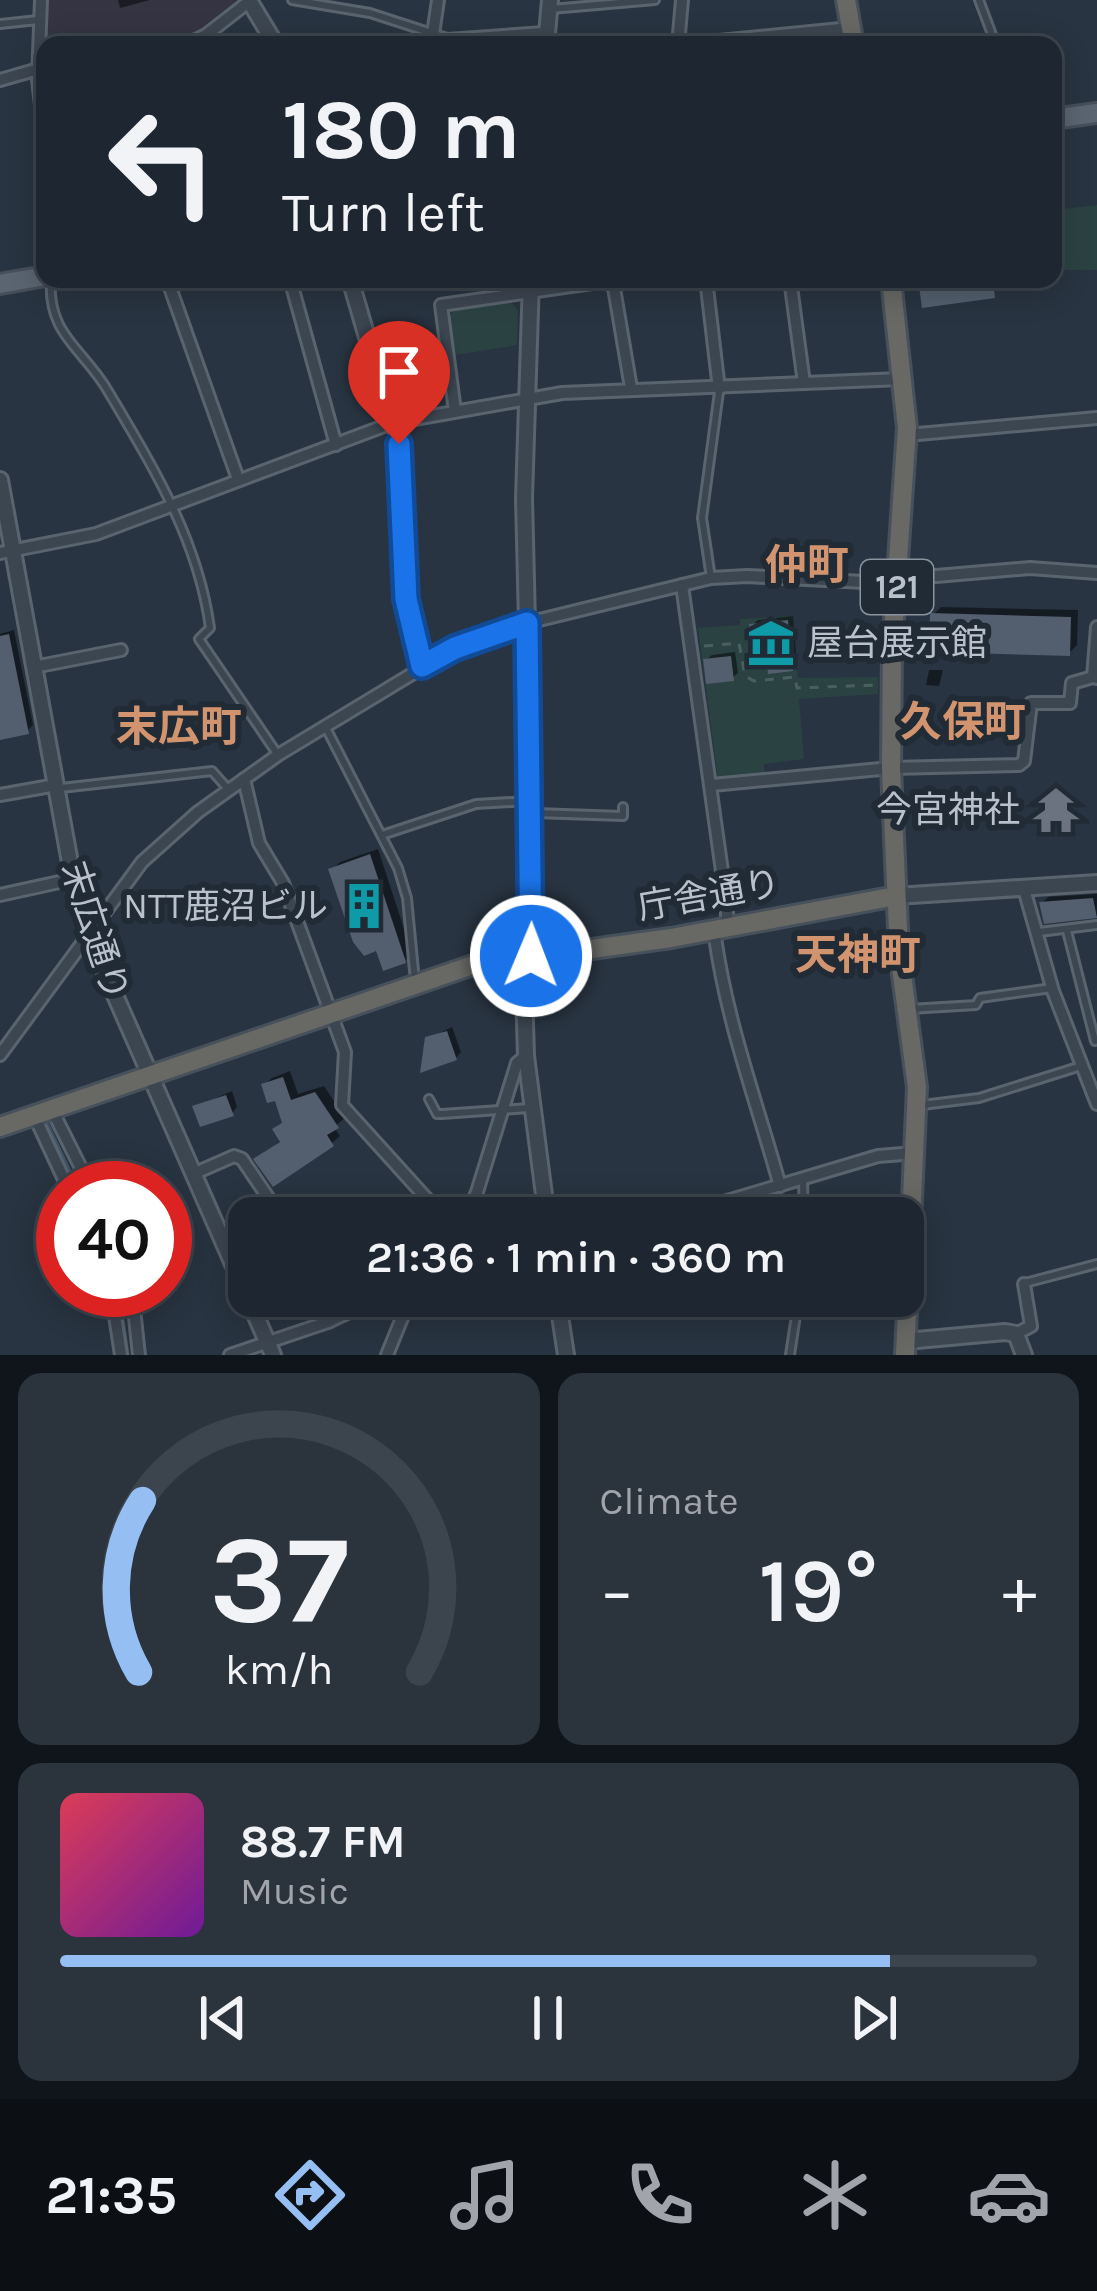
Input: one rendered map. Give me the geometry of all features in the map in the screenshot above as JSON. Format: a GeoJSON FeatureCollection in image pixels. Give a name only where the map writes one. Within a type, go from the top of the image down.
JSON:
{"type":"FeatureCollection","features":[{"type":"Feature","properties":{"kind":"highway"},"geometry":{"type":"LineString","coordinates":[[846,0],[852,36]]}},
{"type":"Feature","properties":{"kind":"highway","name":"121"},"geometry":{"type":"LineString","coordinates":[[892,288],[907,435],[891,685],[891,768],[896,896],[917,1106],[905,1348]]}},
{"type":"Feature","properties":{"kind":"highway","name":"庁舎通り"},"geometry":{"type":"LineString","coordinates":[[0,1127],[470,966],[896,896]]}},
{"type":"Feature","properties":{"kind":"main road"},"geometry":{"type":"LineString","coordinates":[[1062,118],[1097,113]]}},
{"type":"Feature","properties":{"kind":"main road"},"geometry":{"type":"LineString","coordinates":[[0,284],[36,280]]}},
{"type":"Feature","properties":{"kind":"street"},"geometry":{"type":"LineString","coordinates":[[41,0],[41,36]]}},
{"type":"Feature","properties":{"kind":"street"},"geometry":{"type":"LineString","coordinates":[[436,36],[437,0]]}},
{"type":"Feature","properties":{"kind":"street"},"geometry":{"type":"LineString","coordinates":[[679,36],[682,0]]}},
{"type":"Feature","properties":{"kind":"street"},"geometry":{"type":"LineString","coordinates":[[204,36],[254,1],[272,36]]}},
{"type":"Feature","properties":{"kind":"street"},"geometry":{"type":"LineString","coordinates":[[547,36],[550,5]]}},
{"type":"Feature","properties":{"kind":"street"},"geometry":{"type":"LineString","coordinates":[[0,80],[36,70]]}},
{"type":"Feature","properties":{"kind":"street"},"geometry":{"type":"LineString","coordinates":[[170,288],[238,479]]}},
{"type":"Feature","properties":{"kind":"street"},"geometry":{"type":"LineString","coordinates":[[292,288],[336,445]]}},
{"type":"Feature","properties":{"kind":"street"},"geometry":{"type":"LineString","coordinates":[[353,288],[399,444],[406,599],[422,666]]}},
{"type":"Feature","properties":{"kind":"street"},"geometry":{"type":"LineString","coordinates":[[455,411],[441,305],[518,288]]}},
{"type":"Feature","properties":{"kind":"street"},"geometry":{"type":"LineString","coordinates":[[531,288],[524,498],[531,956],[524,989],[526,1056],[544,1197]]}},
{"type":"Feature","properties":{"kind":"street"},"geometry":{"type":"LineString","coordinates":[[614,288],[631,388]]}},
{"type":"Feature","properties":{"kind":"street"},"geometry":{"type":"LineString","coordinates":[[707,288],[719,389]]}},
{"type":"Feature","properties":{"kind":"street"},"geometry":{"type":"LineString","coordinates":[[791,288],[804,383]]}},
{"type":"Feature","properties":{"kind":"street"},"geometry":{"type":"LineString","coordinates":[[7,552],[95,534],[392,423],[528,398],[631,388],[719,389],[904,378]]}},
{"type":"Feature","properties":{"kind":"street"},"geometry":{"type":"LineString","coordinates":[[907,435],[1097,418]]}},
{"type":"Feature","properties":{"kind":"street","name":"末広通り"},"geometry":{"type":"LineString","coordinates":[[0,480],[7,552],[34,667],[73,879],[89,936],[271,1349]]}},
{"type":"Feature","properties":{"kind":"street"},"geometry":{"type":"LineString","coordinates":[[0,1055],[142,862],[278,754],[455,648],[527,623],[711,578],[884,583],[908,573],[936,576],[1030,568],[1097,573]]}},
{"type":"Feature","properties":{"kind":"street"},"geometry":{"type":"LineString","coordinates":[[682,585],[727,907],[727,919],[715,937],[725,1001],[780,1186]]}},
{"type":"Feature","properties":{"kind":"street"},"geometry":{"type":"LineString","coordinates":[[712,785],[891,768],[1019,765],[1024,760],[1031,703],[1070,703],[1072,682],[1095,677],[1097,626]]}},
{"type":"Feature","properties":{"kind":"street"},"geometry":{"type":"LineString","coordinates":[[34,667],[121,650]]}},
{"type":"Feature","properties":{"kind":"street"},"geometry":{"type":"LineString","coordinates":[[244,779],[259,842],[283,883],[345,1052],[342,1105],[425,1197]]}},
{"type":"Feature","properties":{"kind":"street"},"geometry":{"type":"LineString","coordinates":[[0,795],[57,786]]}},
{"type":"Feature","properties":{"kind":"street"},"geometry":{"type":"LineString","coordinates":[[0,895],[73,879]]}},
{"type":"Feature","properties":{"kind":"street","name":"庁舎通り"},"geometry":{"type":"LineString","coordinates":[[896,896],[1097,884]]}},
{"type":"Feature","properties":{"kind":"street"},"geometry":{"type":"LineString","coordinates":[[1024,889],[1052,988],[1097,1104]]}},
{"type":"Feature","properties":{"kind":"street"},"geometry":{"type":"LineString","coordinates":[[473,1197],[518,1063],[526,1056]]}},
{"type":"Feature","properties":{"kind":"street"},"geometry":{"type":"LineString","coordinates":[[43,1111],[59,1161]]}},
{"type":"Feature","properties":{"kind":"street"},"geometry":{"type":"LineString","coordinates":[[43,1111],[74,1161]]}},
{"type":"Feature","properties":{"kind":"street"},"geometry":{"type":"LineString","coordinates":[[742,1197],[878,1156],[916,1153]]}},
{"type":"Feature","properties":{"kind":"street"},"geometry":{"type":"LineString","coordinates":[[193,1174],[234,1156],[242,1159],[268,1197]]}},
{"type":"Feature","properties":{"kind":"street"},"geometry":{"type":"LineString","coordinates":[[905,1348],[1016,1334],[1031,1326],[1024,1284]]}},
{"type":"Feature","properties":{"kind":"street"},"geometry":{"type":"LineString","coordinates":[[115,1317],[121,1355]]}},
{"type":"Feature","properties":{"kind":"street"},"geometry":{"type":"LineString","coordinates":[[135,1317],[139,1355]]}},
{"type":"Feature","properties":{"kind":"street"},"geometry":{"type":"LineString","coordinates":[[326,1317],[328,1322]]}},
{"type":"Feature","properties":{"kind":"street"},"geometry":{"type":"LineString","coordinates":[[230,1355],[271,1349],[339,1317]]}},
{"type":"Feature","properties":{"kind":"street"},"geometry":{"type":"LineString","coordinates":[[387,1355],[402,1317]]}},
{"type":"Feature","properties":{"kind":"street"},"geometry":{"type":"LineString","coordinates":[[560,1317],[566,1355]]}},
{"type":"Feature","properties":{"kind":"street"},"geometry":{"type":"LineString","coordinates":[[1016,1334],[1024,1355]]}},
{"type":"Feature","properties":{"kind":"lane"},"geometry":{"type":"LineString","coordinates":[[292,0],[370,13],[431,36]]}},
{"type":"Feature","properties":{"kind":"lane"},"geometry":{"type":"LineString","coordinates":[[550,5],[655,0]]}},
{"type":"Feature","properties":{"kind":"lane"},"geometry":{"type":"LineString","coordinates":[[979,0],[993,36]]}},
{"type":"Feature","properties":{"kind":"lane"},"geometry":{"type":"LineString","coordinates":[[0,24],[40,20]]}},
{"type":"Feature","properties":{"kind":"lane"},"geometry":{"type":"LineString","coordinates":[[50,288],[58,327],[104,384],[188,535],[210,628],[199,639],[278,754]]}},
{"type":"Feature","properties":{"kind":"lane"},"geometry":{"type":"LineString","coordinates":[[711,578],[702,518],[719,389]]}},
{"type":"Feature","properties":{"kind":"lane"},"geometry":{"type":"LineString","coordinates":[[325,726],[382,835],[407,898],[415,984]]}},
{"type":"Feature","properties":{"kind":"lane"},"geometry":{"type":"LineString","coordinates":[[57,786],[212,771],[229,790]]}},
{"type":"Feature","properties":{"kind":"lane"},"geometry":{"type":"LineString","coordinates":[[382,835],[476,804],[623,816],[623,808]]}},
{"type":"Feature","properties":{"kind":"lane"},"geometry":{"type":"LineString","coordinates":[[1035,933],[1097,925]]}},
{"type":"Feature","properties":{"kind":"lane"},"geometry":{"type":"LineString","coordinates":[[1067,931],[1096,1040],[1074,1048]]}},
{"type":"Feature","properties":{"kind":"lane"},"geometry":{"type":"LineString","coordinates":[[906,1009],[976,1005],[980,998],[1052,988]]}},
{"type":"Feature","properties":{"kind":"lane"},"geometry":{"type":"LineString","coordinates":[[917,1106],[979,1098],[1081,1066]]}},
{"type":"Feature","properties":{"kind":"lane"},"geometry":{"type":"LineString","coordinates":[[429,1099],[436,1114],[532,1108]]}},
{"type":"Feature","properties":{"kind":"lane"},"geometry":{"type":"LineString","coordinates":[[803,1179],[803,1197]]}},
{"type":"Feature","properties":{"kind":"lane"},"geometry":{"type":"LineString","coordinates":[[1024,1284],[1097,1264]]}},
{"type":"Feature","properties":{"kind":"lane"},"geometry":{"type":"LineString","coordinates":[[790,1355],[796,1317]]}},
{"type":"Feature","properties":{"kind":"path"},"geometry":{"type":"LineString","coordinates":[[692,647],[740,643],[745,676],[754,681],[795,676],[797,688],[891,685]]}},
{"type":"Feature","properties":{"kind":"shaded area"},"geometry":{"type":"Polygon","coordinates":[[[44,0],[240,0],[190,36],[43,36],[44,0]]]}},
{"type":"Feature","properties":{"kind":"green space"},"geometry":{"type":"Polygon","coordinates":[[[1097,205],[1097,270],[1062,270],[1062,209],[1097,205]]]}},
{"type":"Feature","properties":{"kind":"green space"},"geometry":{"type":"Polygon","coordinates":[[[508,300],[518,310],[517,345],[455,355],[449,317],[454,309],[508,300]]]}},
{"type":"Feature","properties":{"kind":"green space"},"geometry":{"type":"Polygon","coordinates":[[[793,616],[798,678],[878,677],[878,694],[799,699],[804,759],[764,764],[765,774],[718,779],[698,628],[740,625],[740,619],[793,616]]]}},
{"type":"Feature","properties":{"kind":"building"},"geometry":{"type":"Polygon","coordinates":[[[919,288],[994,288],[995,298],[922,308],[919,288]]]}},
{"type":"Feature","properties":{"kind":"building"},"geometry":{"type":"Polygon","coordinates":[[[930,613],[1071,617],[1070,656],[929,652],[930,613]]]}},
{"type":"Feature","properties":{"kind":"building","name":"屋台展示館"},"geometry":{"type":"Polygon","coordinates":[[[788,620],[793,671],[768,674],[767,662],[753,664],[749,624],[788,620]]]}},
{"type":"Feature","properties":{"kind":"building"},"geometry":{"type":"Polygon","coordinates":[[[9,634],[29,734],[0,740],[0,636],[9,634]]]}},
{"type":"Feature","properties":{"kind":"building"},"geometry":{"type":"Polygon","coordinates":[[[731,656],[734,681],[706,684],[703,659],[731,656]]]}},
{"type":"Feature","properties":{"kind":"building","name":"NTT鹿沼ビル"},"geometry":{"type":"Polygon","coordinates":[[[370,854],[406,963],[383,971],[376,951],[364,956],[353,942],[328,869],[370,854]]]}},
{"type":"Feature","properties":{"kind":"building"},"geometry":{"type":"Polygon","coordinates":[[[1093,898],[1097,918],[1044,924],[1039,902],[1093,898]]]}},
{"type":"Feature","properties":{"kind":"building"},"geometry":{"type":"Polygon","coordinates":[[[447,1031],[457,1060],[420,1073],[425,1037],[447,1031]]]}},
{"type":"Feature","properties":{"kind":"building"},"geometry":{"type":"Polygon","coordinates":[[[283,1077],[291,1100],[315,1092],[339,1128],[327,1135],[334,1146],[273,1187],[253,1159],[280,1142],[272,1129],[282,1123],[275,1101],[267,1103],[261,1084],[283,1077]]]}},
{"type":"Feature","properties":{"kind":"building"},"geometry":{"type":"Polygon","coordinates":[[[226,1095],[234,1116],[200,1127],[192,1106],[226,1095]]]}},
{"type":"Feature","properties":{"kind":"waterway"},"geometry":{"type":"LineString","coordinates":[[47,1123],[65,1161]]}},
{"type":"Feature","properties":{"kind":"waterway"},"geometry":{"type":"LineString","coordinates":[[123,1317],[128,1355]]}},
{"type":"Feature","properties":{"kind":"place","name":"屋台展示館"},"geometry":{"type":"Point","coordinates":[771,643]}},
{"type":"Feature","properties":{"kind":"place","name":"今宮神社"},"geometry":{"type":"Point","coordinates":[1056,810]}},
{"type":"Feature","properties":{"kind":"place","name":"NTT鹿沼ビル"},"geometry":{"type":"Point","coordinates":[364,906]}},
{"type":"Feature","properties":{"kind":"district","name":"仲町"},"geometry":{"type":"Point","coordinates":[807,565]}},
{"type":"Feature","properties":{"kind":"district","name":"久保町"},"geometry":{"type":"Point","coordinates":[963,722]}},
{"type":"Feature","properties":{"kind":"district","name":"末広町"},"geometry":{"type":"Point","coordinates":[179,727]}},
{"type":"Feature","properties":{"kind":"district","name":"天神町"},"geometry":{"type":"Point","coordinates":[858,955]}},
{"type":"Feature","properties":{"kind":"route"},"geometry":{"type":"LineString","coordinates":[[399,444],[406,599],[422,666],[455,648],[527,623],[531,956]]}}]}
